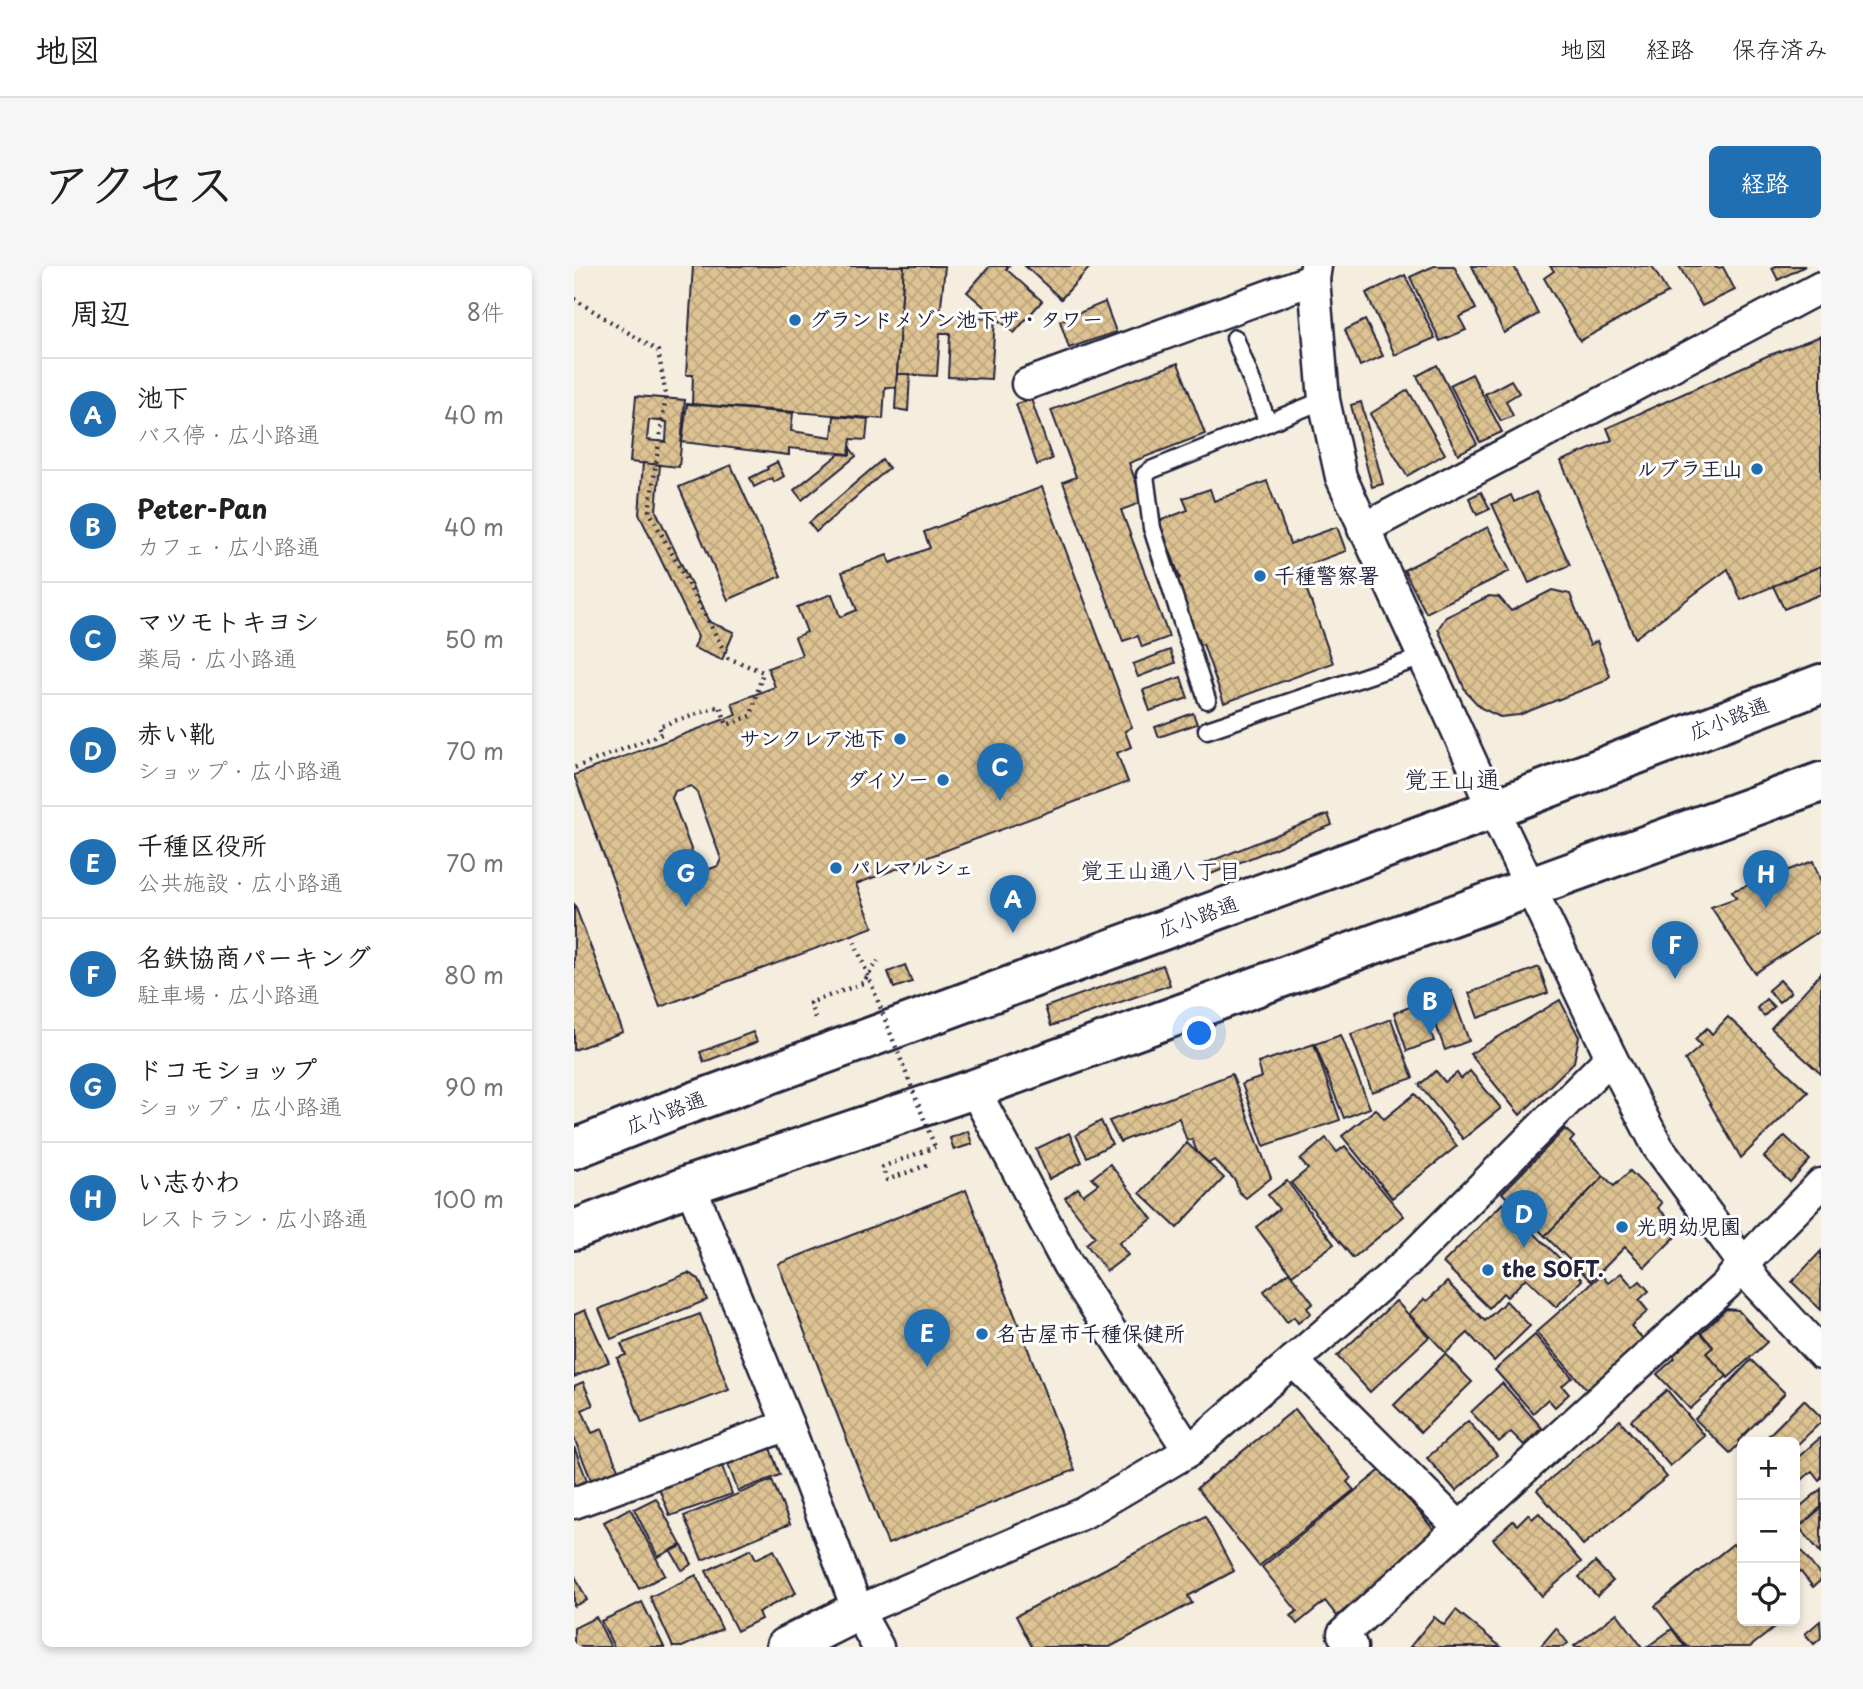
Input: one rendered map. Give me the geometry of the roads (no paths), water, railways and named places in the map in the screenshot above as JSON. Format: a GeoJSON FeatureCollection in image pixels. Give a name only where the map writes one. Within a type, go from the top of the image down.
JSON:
{"type":"FeatureCollection","features":[{"type":"Feature","properties":{"kind":"main road","name":"広小路通"},"geometry":{"type":"LineString","coordinates":[[574,1149],[672,1110],[1493,809],[1821,684]]}},
{"type":"Feature","properties":{"kind":"main road"},"geometry":{"type":"LineString","coordinates":[[574,1230],[690,1185],[974,1089],[1821,782]]}},
{"type":"Feature","properties":{"kind":"main road"},"geometry":{"type":"LineString","coordinates":[[786,1647],[858,1611]]}},
{"type":"Feature","properties":{"kind":"street"},"geometry":{"type":"LineString","coordinates":[[1027,384],[1315,273],[1324,400],[1341,477],[1493,809],[1611,1057],[1658,1146],[1755,1282],[1821,1353]]}},
{"type":"Feature","properties":{"kind":"street"},"geometry":{"type":"LineString","coordinates":[[1363,528],[1821,286]]}},
{"type":"Feature","properties":{"kind":"street"},"geometry":{"type":"LineString","coordinates":[[858,1611],[1084,1513],[1189,1451],[1405,1264],[1611,1057]]}},
{"type":"Feature","properties":{"kind":"street"},"geometry":{"type":"LineString","coordinates":[[974,1089],[1068,1265],[1189,1451]]}},
{"type":"Feature","properties":{"kind":"street"},"geometry":{"type":"LineString","coordinates":[[1352,1647],[1343,1634],[1726,1285],[1743,1263],[1821,1184]]}},
{"type":"Feature","properties":{"kind":"street"},"geometry":{"type":"LineString","coordinates":[[690,1185],[788,1425],[858,1611],[878,1647]]}},
{"type":"Feature","properties":{"kind":"street"},"geometry":{"type":"LineString","coordinates":[[1293,1361],[1460,1528]]}},
{"type":"Feature","properties":{"kind":"street"},"geometry":{"type":"LineString","coordinates":[[574,1503],[788,1425]]}},
{"type":"Feature","properties":{"kind":"lane"},"geometry":{"type":"LineString","coordinates":[[1235,338],[1268,423]]}},
{"type":"Feature","properties":{"kind":"lane"},"geometry":{"type":"LineString","coordinates":[[1207,700],[1152,528],[1145,475],[1151,470],[1324,400]]}},
{"type":"Feature","properties":{"kind":"lane"},"geometry":{"type":"LineString","coordinates":[[1207,730],[1423,657]]}},
{"type":"Feature","properties":{"kind":"place","name":"グランドメゾン池下ザ・タワー"},"geometry":{"type":"Point","coordinates":[795,320]}},
{"type":"Feature","properties":{"kind":"place","name":"ルブラ王山"},"geometry":{"type":"Point","coordinates":[1757,469]}},
{"type":"Feature","properties":{"kind":"place","name":"千種警察署"},"geometry":{"type":"Point","coordinates":[1260,576]}},
{"type":"Feature","properties":{"kind":"place","name":"サンクレア池下"},"geometry":{"type":"Point","coordinates":[900,739]}},
{"type":"Feature","properties":{"kind":"place","name":"ダイソー"},"geometry":{"type":"Point","coordinates":[943,780]}},
{"type":"Feature","properties":{"kind":"place","name":"マツモトキヨシ"},"geometry":{"type":"Point","coordinates":[1000,801]}},
{"type":"Feature","properties":{"kind":"place","name":"パレマルシェ"},"geometry":{"type":"Point","coordinates":[836,868]}},
{"type":"Feature","properties":{"kind":"place","name":"ドコモショップ"},"geometry":{"type":"Point","coordinates":[686,907]}},
{"type":"Feature","properties":{"kind":"place","name":"い志かわ"},"geometry":{"type":"Point","coordinates":[1766,908]}},
{"type":"Feature","properties":{"kind":"place","name":"池下"},"geometry":{"type":"Point","coordinates":[1013,933]}},
{"type":"Feature","properties":{"kind":"place","name":"名鉄協商パーキング"},"geometry":{"type":"Point","coordinates":[1675,979]}},
{"type":"Feature","properties":{"kind":"place","name":"Peter-Pan"},"geometry":{"type":"Point","coordinates":[1430,1035]}},
{"type":"Feature","properties":{"kind":"place","name":"光明幼児園"},"geometry":{"type":"Point","coordinates":[1622,1227]}},
{"type":"Feature","properties":{"kind":"place","name":"赤い靴"},"geometry":{"type":"Point","coordinates":[1524,1248]}},
{"type":"Feature","properties":{"kind":"place","name":"the SOFT."},"geometry":{"type":"Point","coordinates":[1488,1270]}},
{"type":"Feature","properties":{"kind":"place","name":"名古屋市千種保健所"},"geometry":{"type":"Point","coordinates":[982,1334]}},
{"type":"Feature","properties":{"kind":"place","name":"千種区役所"},"geometry":{"type":"Point","coordinates":[927,1367]}},
{"type":"Feature","properties":{"kind":"district","name":"覚王山通"},"geometry":{"type":"Point","coordinates":[1452,780]}},
{"type":"Feature","properties":{"kind":"district","name":"覚王山通八丁目"},"geometry":{"type":"Point","coordinates":[1161,871]}}]}
